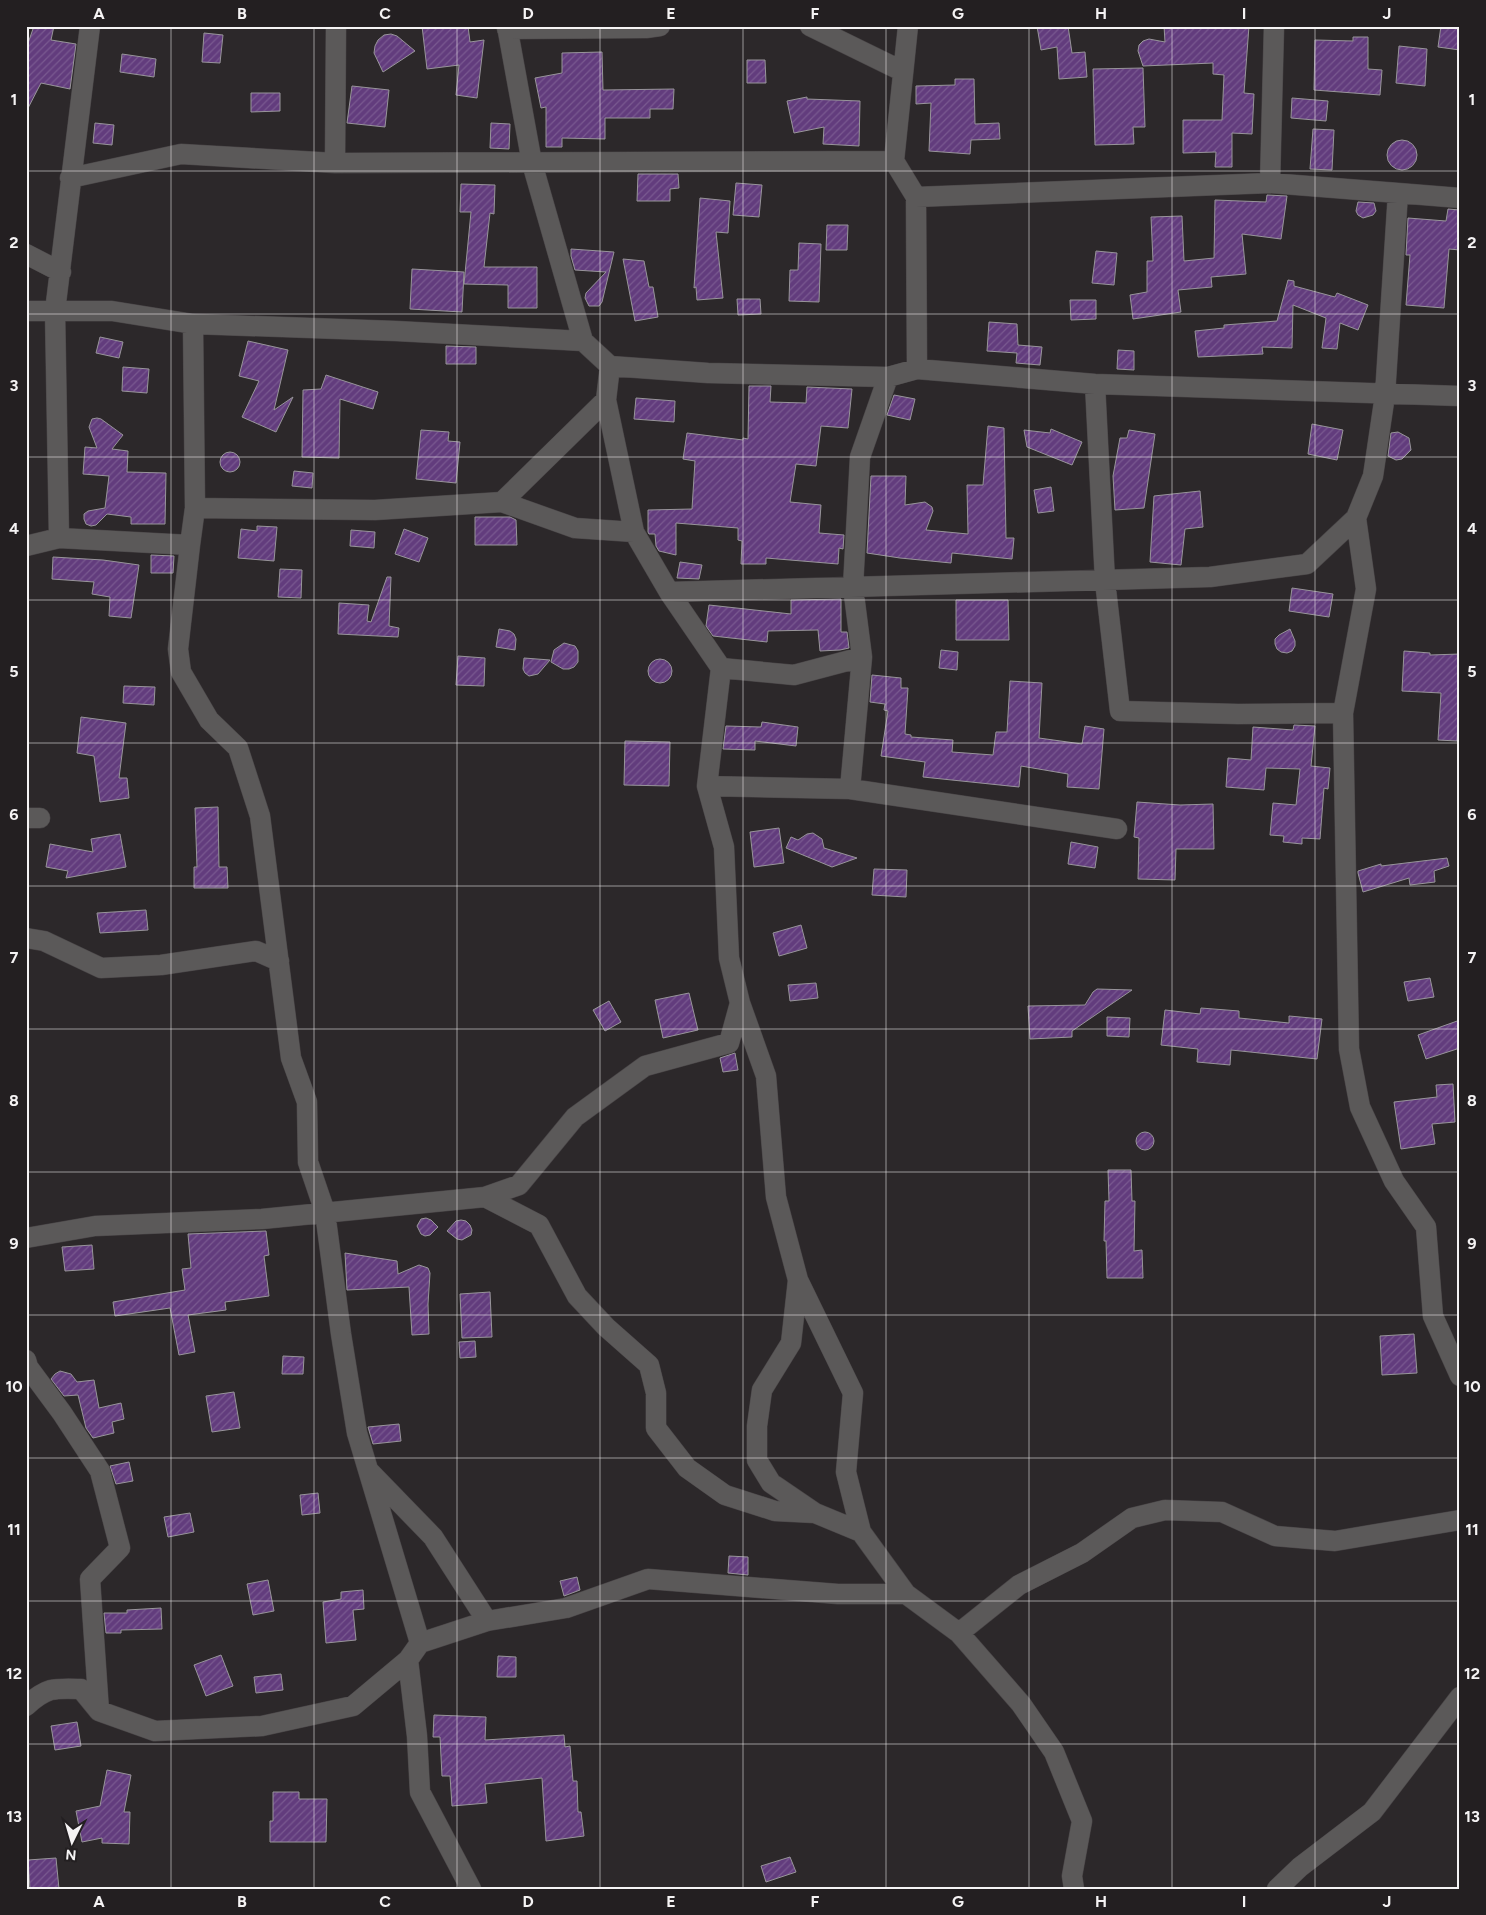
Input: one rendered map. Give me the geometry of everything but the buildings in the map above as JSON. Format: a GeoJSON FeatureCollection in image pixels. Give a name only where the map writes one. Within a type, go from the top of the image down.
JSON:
{"type":"FeatureCollection","features":[{"type":"Feature","properties":{"kind":"street"},"geometry":{"type":"LineString","coordinates":[[59,538],[54,312],[61,272],[70,178],[90,26]]}},
{"type":"Feature","properties":{"kind":"street"},"geometry":{"type":"LineString","coordinates":[[335,163],[336,26]]}},
{"type":"Feature","properties":{"kind":"street"},"geometry":{"type":"LineString","coordinates":[[660,26],[646,28],[507,28],[532,163],[583,341],[610,366],[708,373],[888,377],[917,370],[1095,384],[1460,396]]}},
{"type":"Feature","properties":{"kind":"street"},"geometry":{"type":"LineString","coordinates":[[810,26],[902,71]]}},
{"type":"Feature","properties":{"kind":"street"},"geometry":{"type":"LineString","coordinates":[[908,26],[894,161],[916,196],[917,370]]}},
{"type":"Feature","properties":{"kind":"street"},"geometry":{"type":"LineString","coordinates":[[1270,183],[1274,26]]}},
{"type":"Feature","properties":{"kind":"street"},"geometry":{"type":"LineString","coordinates":[[70,178],[181,154],[335,163],[894,161]]}},
{"type":"Feature","properties":{"kind":"street"},"geometry":{"type":"LineString","coordinates":[[916,196],[1270,183],[1460,198]]}},
{"type":"Feature","properties":{"kind":"street"},"geometry":{"type":"LineString","coordinates":[[669,592],[1210,577],[1307,564],[1356,518],[1373,476],[1385,395],[1398,193]]}},
{"type":"Feature","properties":{"kind":"street"},"geometry":{"type":"LineString","coordinates":[[26,254],[61,272]]}},
{"type":"Feature","properties":{"kind":"street"},"geometry":{"type":"LineString","coordinates":[[26,311],[112,311],[194,324],[396,331],[583,341]]}},
{"type":"Feature","properties":{"kind":"street"},"geometry":{"type":"LineString","coordinates":[[194,324],[195,508],[178,649],[181,672],[209,720],[238,748],[260,816],[291,1058],[307,1102],[308,1162],[326,1212],[341,1334],[355,1424],[366,1468],[420,1643]]}},
{"type":"Feature","properties":{"kind":"street"},"geometry":{"type":"LineString","coordinates":[[610,366],[606,400],[634,532],[669,592],[721,668],[707,786],[724,848],[729,958],[740,1003],[766,1076],[776,1197],[798,1280],[853,1392],[846,1472],[860,1532],[906,1594],[959,1633],[1021,1704],[1054,1752],[1082,1821],[1072,1876],[1074,1889]]}},
{"type":"Feature","properties":{"kind":"street"},"geometry":{"type":"LineString","coordinates":[[850,789],[862,657],[853,587],[860,457],[888,377]]}},
{"type":"Feature","properties":{"kind":"street"},"geometry":{"type":"LineString","coordinates":[[1095,384],[1105,581],[1120,711],[1238,714],[1343,713]]}},
{"type":"Feature","properties":{"kind":"street"},"geometry":{"type":"LineString","coordinates":[[502,502],[606,400]]}},
{"type":"Feature","properties":{"kind":"street"},"geometry":{"type":"LineString","coordinates":[[195,508],[375,510],[502,502],[575,528],[634,532]]}},
{"type":"Feature","properties":{"kind":"street"},"geometry":{"type":"LineString","coordinates":[[1356,518],[1366,589],[1343,713],[1350,1049],[1360,1107],[1394,1181],[1426,1227],[1433,1316],[1460,1376]]}},
{"type":"Feature","properties":{"kind":"street"},"geometry":{"type":"LineString","coordinates":[[26,546],[59,538],[190,545]]}},
{"type":"Feature","properties":{"kind":"street"},"geometry":{"type":"LineString","coordinates":[[721,668],[794,675],[862,657]]}},
{"type":"Feature","properties":{"kind":"street"},"geometry":{"type":"LineString","coordinates":[[707,786],[850,789],[1117,829]]}},
{"type":"Feature","properties":{"kind":"street"},"geometry":{"type":"LineString","coordinates":[[26,938],[44,941],[101,968],[161,965],[256,951],[279,961]]}},
{"type":"Feature","properties":{"kind":"street"},"geometry":{"type":"LineString","coordinates":[[26,1238],[94,1226],[262,1219],[485,1197],[518,1185],[575,1117],[645,1066],[729,1043],[740,1003]]}},
{"type":"Feature","properties":{"kind":"street"},"geometry":{"type":"LineString","coordinates":[[485,1197],[539,1225],[576,1296],[606,1327],[649,1365],[656,1393],[656,1428],[687,1468],[725,1495],[775,1511],[815,1512]]}},
{"type":"Feature","properties":{"kind":"street"},"geometry":{"type":"LineString","coordinates":[[798,1280],[791,1343],[762,1390],[757,1426],[757,1460],[771,1483],[815,1512],[860,1532]]}},
{"type":"Feature","properties":{"kind":"street"},"geometry":{"type":"LineString","coordinates":[[26,1360],[28,1367],[62,1412],[100,1471],[120,1548],[90,1579],[99,1711]]}},
{"type":"Feature","properties":{"kind":"street"},"geometry":{"type":"LineString","coordinates":[[366,1468],[434,1537],[487,1621]]}},
{"type":"Feature","properties":{"kind":"street"},"geometry":{"type":"LineString","coordinates":[[959,1633],[1019,1585],[1082,1553],[1132,1518],[1166,1510],[1222,1512],[1275,1536],[1335,1541],[1460,1520]]}},
{"type":"Feature","properties":{"kind":"street"},"geometry":{"type":"LineString","coordinates":[[26,1706],[52,1688],[81,1689],[99,1711],[155,1731],[262,1726],[353,1706],[408,1660],[420,1643],[487,1621],[566,1608],[648,1579],[838,1594],[906,1594]]}},
{"type":"Feature","properties":{"kind":"street"},"geometry":{"type":"LineString","coordinates":[[408,1660],[417,1736],[420,1792],[471,1889]]}},
{"type":"Feature","properties":{"kind":"street"},"geometry":{"type":"LineString","coordinates":[[1277,1889],[1300,1867],[1372,1812],[1460,1697]]}}]}
